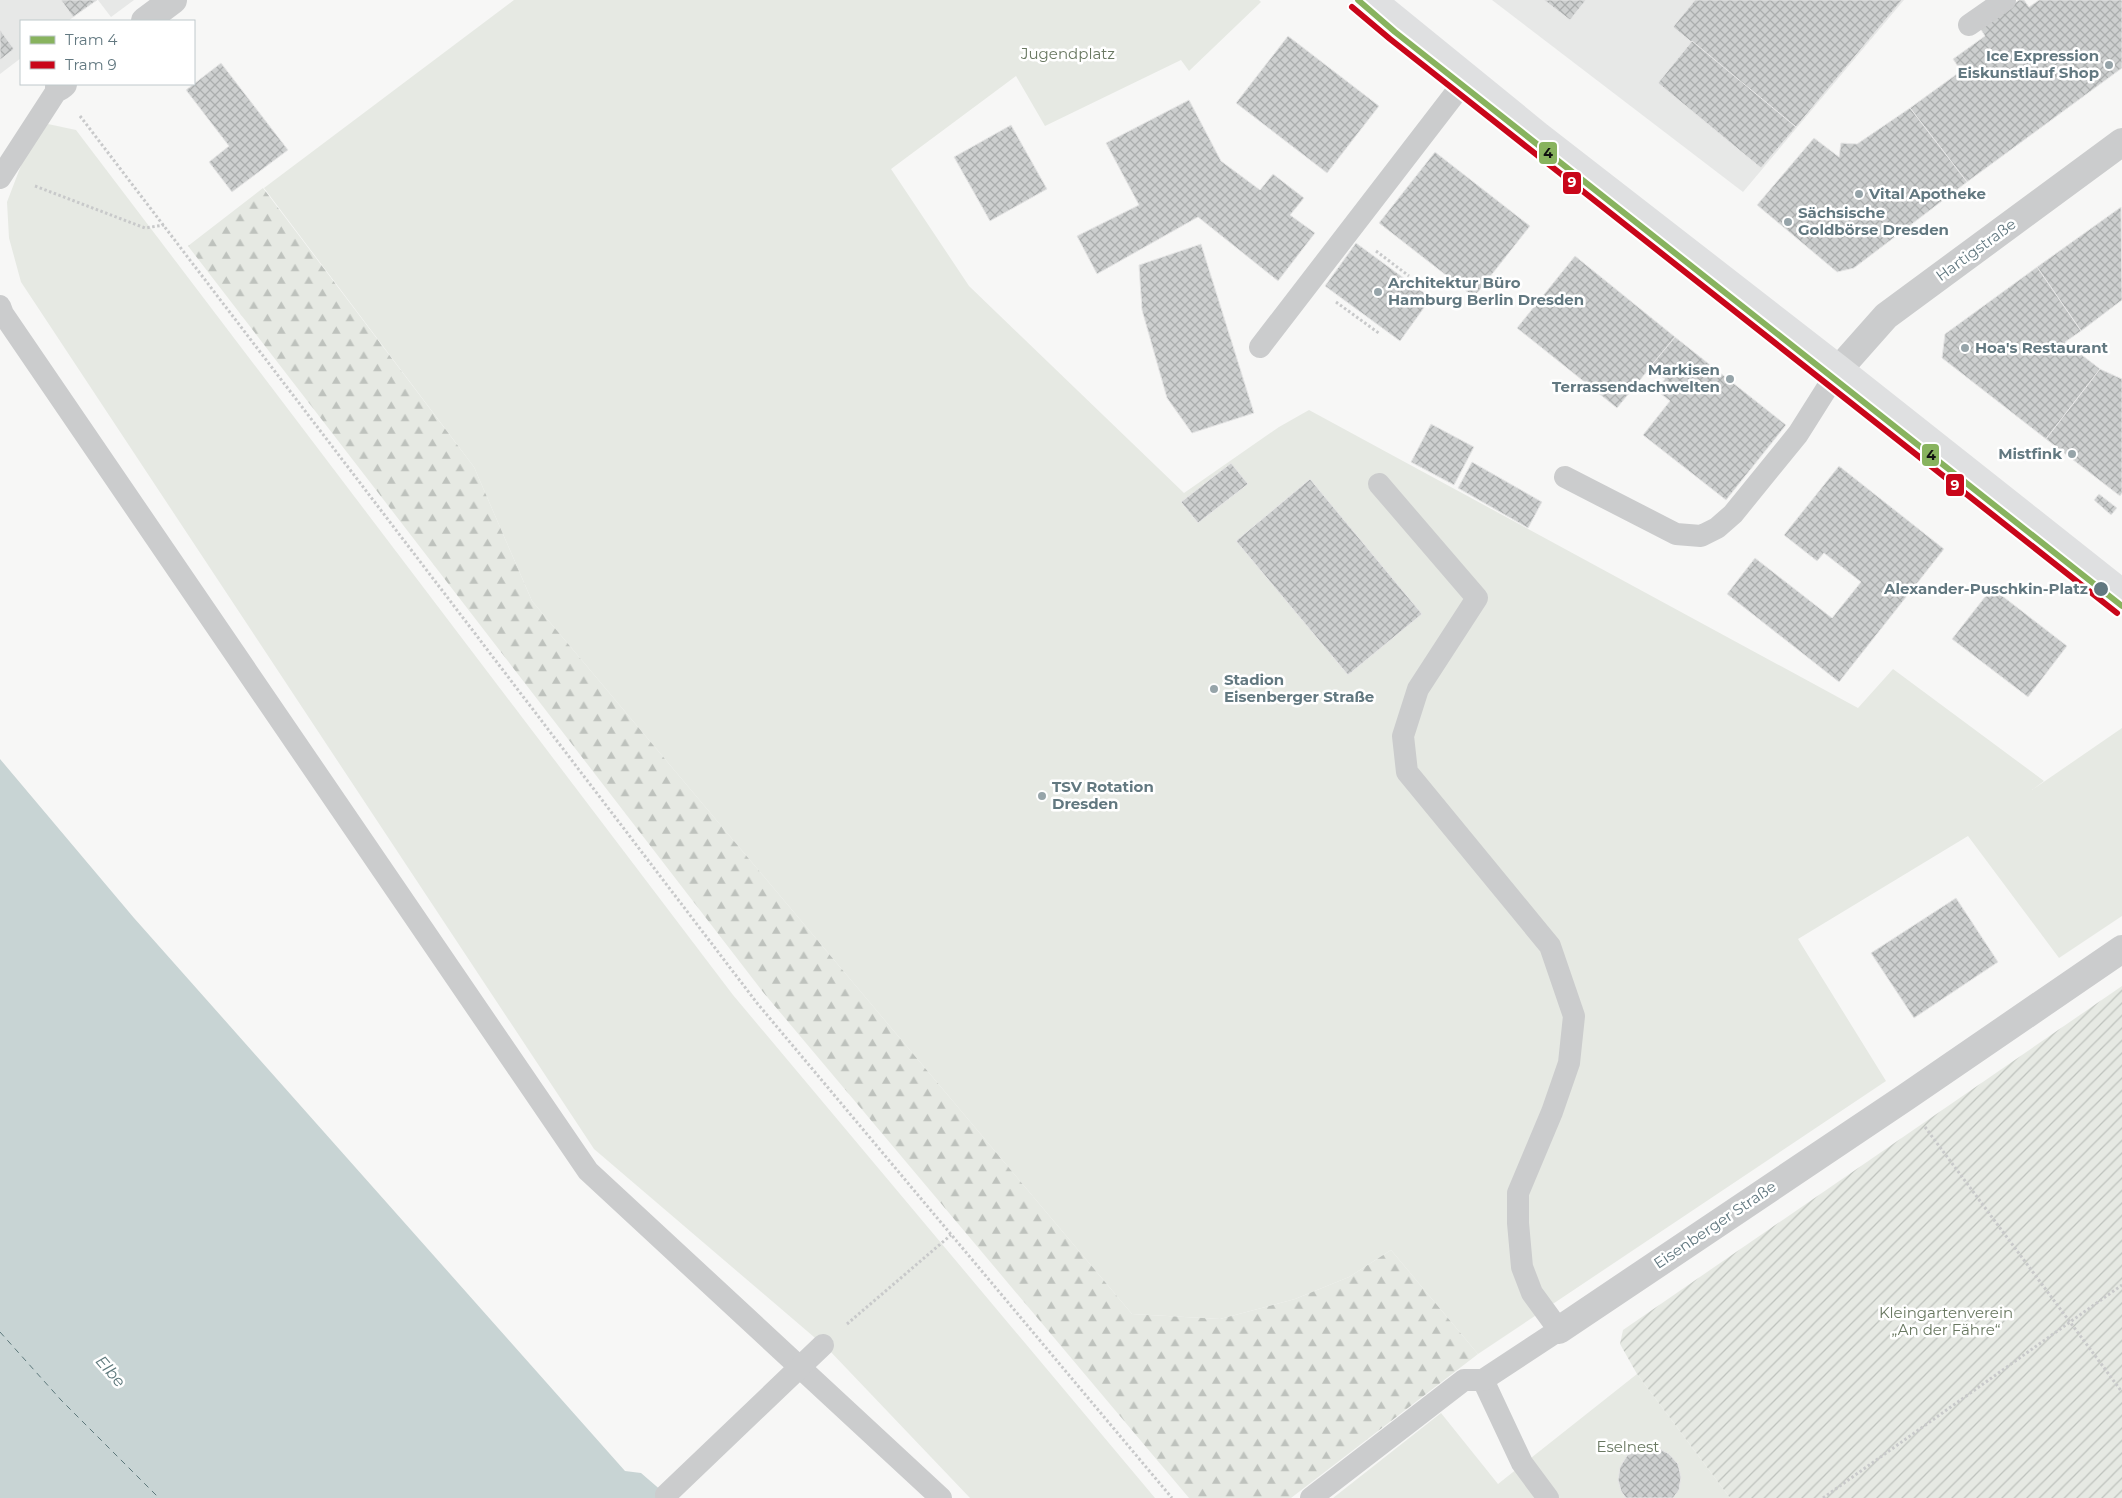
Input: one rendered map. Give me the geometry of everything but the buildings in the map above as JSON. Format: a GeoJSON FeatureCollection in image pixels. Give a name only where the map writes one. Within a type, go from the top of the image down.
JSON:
{"type":"FeatureCollection","features":[{"type":"Feature","properties":{"kind":"main road"},"geometry":{"type":"LineString","coordinates":[[1372,0],[1467,78],[2122,593]]}},
{"type":"Feature","properties":{"kind":"street"},"geometry":{"type":"LineString","coordinates":[[146,20],[173,0]]}},
{"type":"Feature","properties":{"kind":"street","name":"Hartigstraße"},"geometry":{"type":"LineString","coordinates":[[1839,369],[1886,316],[2122,142]]}},
{"type":"Feature","properties":{"kind":"street","name":"Eisenberger Straße"},"geometry":{"type":"LineString","coordinates":[[1559,1330],[1906,1097],[2122,949]]}},
{"type":"Feature","properties":{"kind":"lane"},"geometry":{"type":"LineString","coordinates":[[1969,26],[2005,0]]}},
{"type":"Feature","properties":{"kind":"lane"},"geometry":{"type":"LineString","coordinates":[[1260,347],[1467,78]]}},
{"type":"Feature","properties":{"kind":"lane"},"geometry":{"type":"LineString","coordinates":[[6,169],[61,86]]}},
{"type":"Feature","properties":{"kind":"lane"},"geometry":{"type":"LineString","coordinates":[[0,306],[3,314],[588,1171],[941,1498]]}},
{"type":"Feature","properties":{"kind":"lane"},"geometry":{"type":"LineString","coordinates":[[1565,477],[1676,534],[1700,536],[1717,528],[1733,514],[1798,434],[1839,369]]}},
{"type":"Feature","properties":{"kind":"lane"},"geometry":{"type":"LineString","coordinates":[[1379,484],[1477,598],[1418,689],[1403,736],[1408,772],[1550,946],[1574,1016],[1569,1063],[1552,1112],[1518,1193],[1518,1223],[1522,1267],[1532,1293],[1559,1330]]}},
{"type":"Feature","properties":{"kind":"lane","name":"Eisenberger Straße"},"geometry":{"type":"LineString","coordinates":[[1311,1498],[1464,1380],[1482,1380],[1559,1330]]}},
{"type":"Feature","properties":{"kind":"lane"},"geometry":{"type":"LineString","coordinates":[[666,1495],[823,1345]]}},
{"type":"Feature","properties":{"kind":"lane"},"geometry":{"type":"LineString","coordinates":[[1482,1380],[1522,1463],[1548,1498]]}},
{"type":"Feature","properties":{"kind":"path"},"geometry":{"type":"LineString","coordinates":[[61,86],[164,225],[758,1003],[1172,1498]]}},
{"type":"Feature","properties":{"kind":"path"},"geometry":{"type":"LineString","coordinates":[[6,169],[32,185],[145,228],[164,225]]}},
{"type":"Feature","properties":{"kind":"path"},"geometry":{"type":"LineString","coordinates":[[1350,231],[1409,276]]}},
{"type":"Feature","properties":{"kind":"path"},"geometry":{"type":"LineString","coordinates":[[1310,283],[1380,334]]}},
{"type":"Feature","properties":{"kind":"path"},"geometry":{"type":"LineString","coordinates":[[1922,1122],[2122,1392]]}},
{"type":"Feature","properties":{"kind":"path"},"geometry":{"type":"LineString","coordinates":[[823,1345],[951,1235]]}},
{"type":"Feature","properties":{"kind":"path"},"geometry":{"type":"LineString","coordinates":[[1823,1498],[2122,1286]]}},
{"type":"Feature","properties":{"kind":"shaded area"},"geometry":{"type":"Polygon","coordinates":[[[0,0],[97,0],[69,20],[20,20],[20,59],[0,74],[0,0]]]}},
{"type":"Feature","properties":{"kind":"shaded area"},"geometry":{"type":"Polygon","coordinates":[[[98,0],[134,0],[111,17],[98,0]]]}},
{"type":"Feature","properties":{"kind":"shaded area"},"geometry":{"type":"Polygon","coordinates":[[[1492,0],[1904,0],[1743,192],[1492,0]]]}},
{"type":"Feature","properties":{"kind":"green space","name":"Stadion Eisenberger Straße"},"geometry":{"type":"Polygon","coordinates":[[[514,0],[1259,0],[1261,2],[1189,71],[1181,60],[1045,126],[1016,76],[891,169],[969,286],[1184,493],[1279,427],[1309,410],[1858,708],[1893,669],[2044,781],[2032,790],[2122,728],[2122,916],[2059,958],[1968,836],[1798,939],[1886,1081],[1478,1354],[1391,1250],[1349,1277],[1295,1299],[1220,1319],[1132,1314],[532,601],[474,467],[264,188],[514,0]]]}},
{"type":"Feature","properties":{"kind":"green space"},"geometry":{"type":"Polygon","coordinates":[[[48,124],[76,130],[733,995],[1155,1498],[970,1498],[828,1349],[594,1149],[21,282],[9,238],[7,202],[25,155],[48,124]]]}},
{"type":"Feature","properties":{"kind":"green space"},"geometry":{"type":"Polygon","coordinates":[[[263,188],[474,467],[532,601],[1132,1314],[1220,1319],[1295,1299],[1349,1277],[1391,1250],[1478,1354],[1291,1498],[1189,1498],[763,992],[188,246],[263,188]]]}},
{"type":"Feature","properties":{"kind":"green space","name":"Kleingartenverein „An der Fähre“"},"geometry":{"type":"Polygon","coordinates":[[[2122,986],[2122,1498],[1730,1498],[1637,1374],[1620,1344],[1623,1330],[2122,986]]]}},
{"type":"Feature","properties":{"kind":"green space","name":"Eselnest"},"geometry":{"type":"Polygon","coordinates":[[[1637,1374],[1730,1498],[1333,1498],[1441,1413],[1498,1484],[1637,1374]]]}},
{"type":"Feature","properties":{"kind":"water","name":"Elbe"},"geometry":{"type":"Polygon","coordinates":[[[0,759],[134,918],[625,1471],[641,1473],[670,1498],[0,1498],[0,759]]]}},
{"type":"Feature","properties":{"kind":"ferry route"},"geometry":{"type":"LineString","coordinates":[[0,1332],[61,1400],[159,1498]]}},
{"type":"Feature","properties":{"kind":"tram line","name":"4"},"geometry":{"type":"LineString","coordinates":[[1358,0],[1395,32],[2122,606]]}},
{"type":"Feature","properties":{"kind":"tram line","name":"9"},"geometry":{"type":"LineString","coordinates":[[1352,7],[2117,613]]}},
{"type":"Feature","properties":{"kind":"place","name":"Ice Expression Eiskunstlauf Shop"},"geometry":{"type":"Point","coordinates":[2109,65]}},
{"type":"Feature","properties":{"kind":"place","name":"Vital Apotheke"},"geometry":{"type":"Point","coordinates":[1859,194]}},
{"type":"Feature","properties":{"kind":"place","name":"Sächsische Goldbörse Dresden"},"geometry":{"type":"Point","coordinates":[1788,222]}},
{"type":"Feature","properties":{"kind":"place","name":"Architektur Büro Hamburg Berlin Dresden"},"geometry":{"type":"Point","coordinates":[1378,292]}},
{"type":"Feature","properties":{"kind":"place","name":"Hoa's Restaurant"},"geometry":{"type":"Point","coordinates":[1965,348]}},
{"type":"Feature","properties":{"kind":"place","name":"Markisen Terrassendachwelten"},"geometry":{"type":"Point","coordinates":[1730,379]}},
{"type":"Feature","properties":{"kind":"place","name":"Mistfink"},"geometry":{"type":"Point","coordinates":[2072,454]}},
{"type":"Feature","properties":{"kind":"place","name":"Alexander-Puschkin-Platz"},"geometry":{"type":"Point","coordinates":[2101,589]}},
{"type":"Feature","properties":{"kind":"place","name":"Stadion Eisenberger Straße"},"geometry":{"type":"Point","coordinates":[1214,689]}},
{"type":"Feature","properties":{"kind":"place","name":"TSV Rotation Dresden"},"geometry":{"type":"Point","coordinates":[1042,796]}},
{"type":"Feature","properties":{"kind":"park label","name":"Jugendplatz"},"geometry":{"type":"Point","coordinates":[1068,54]}}]}
